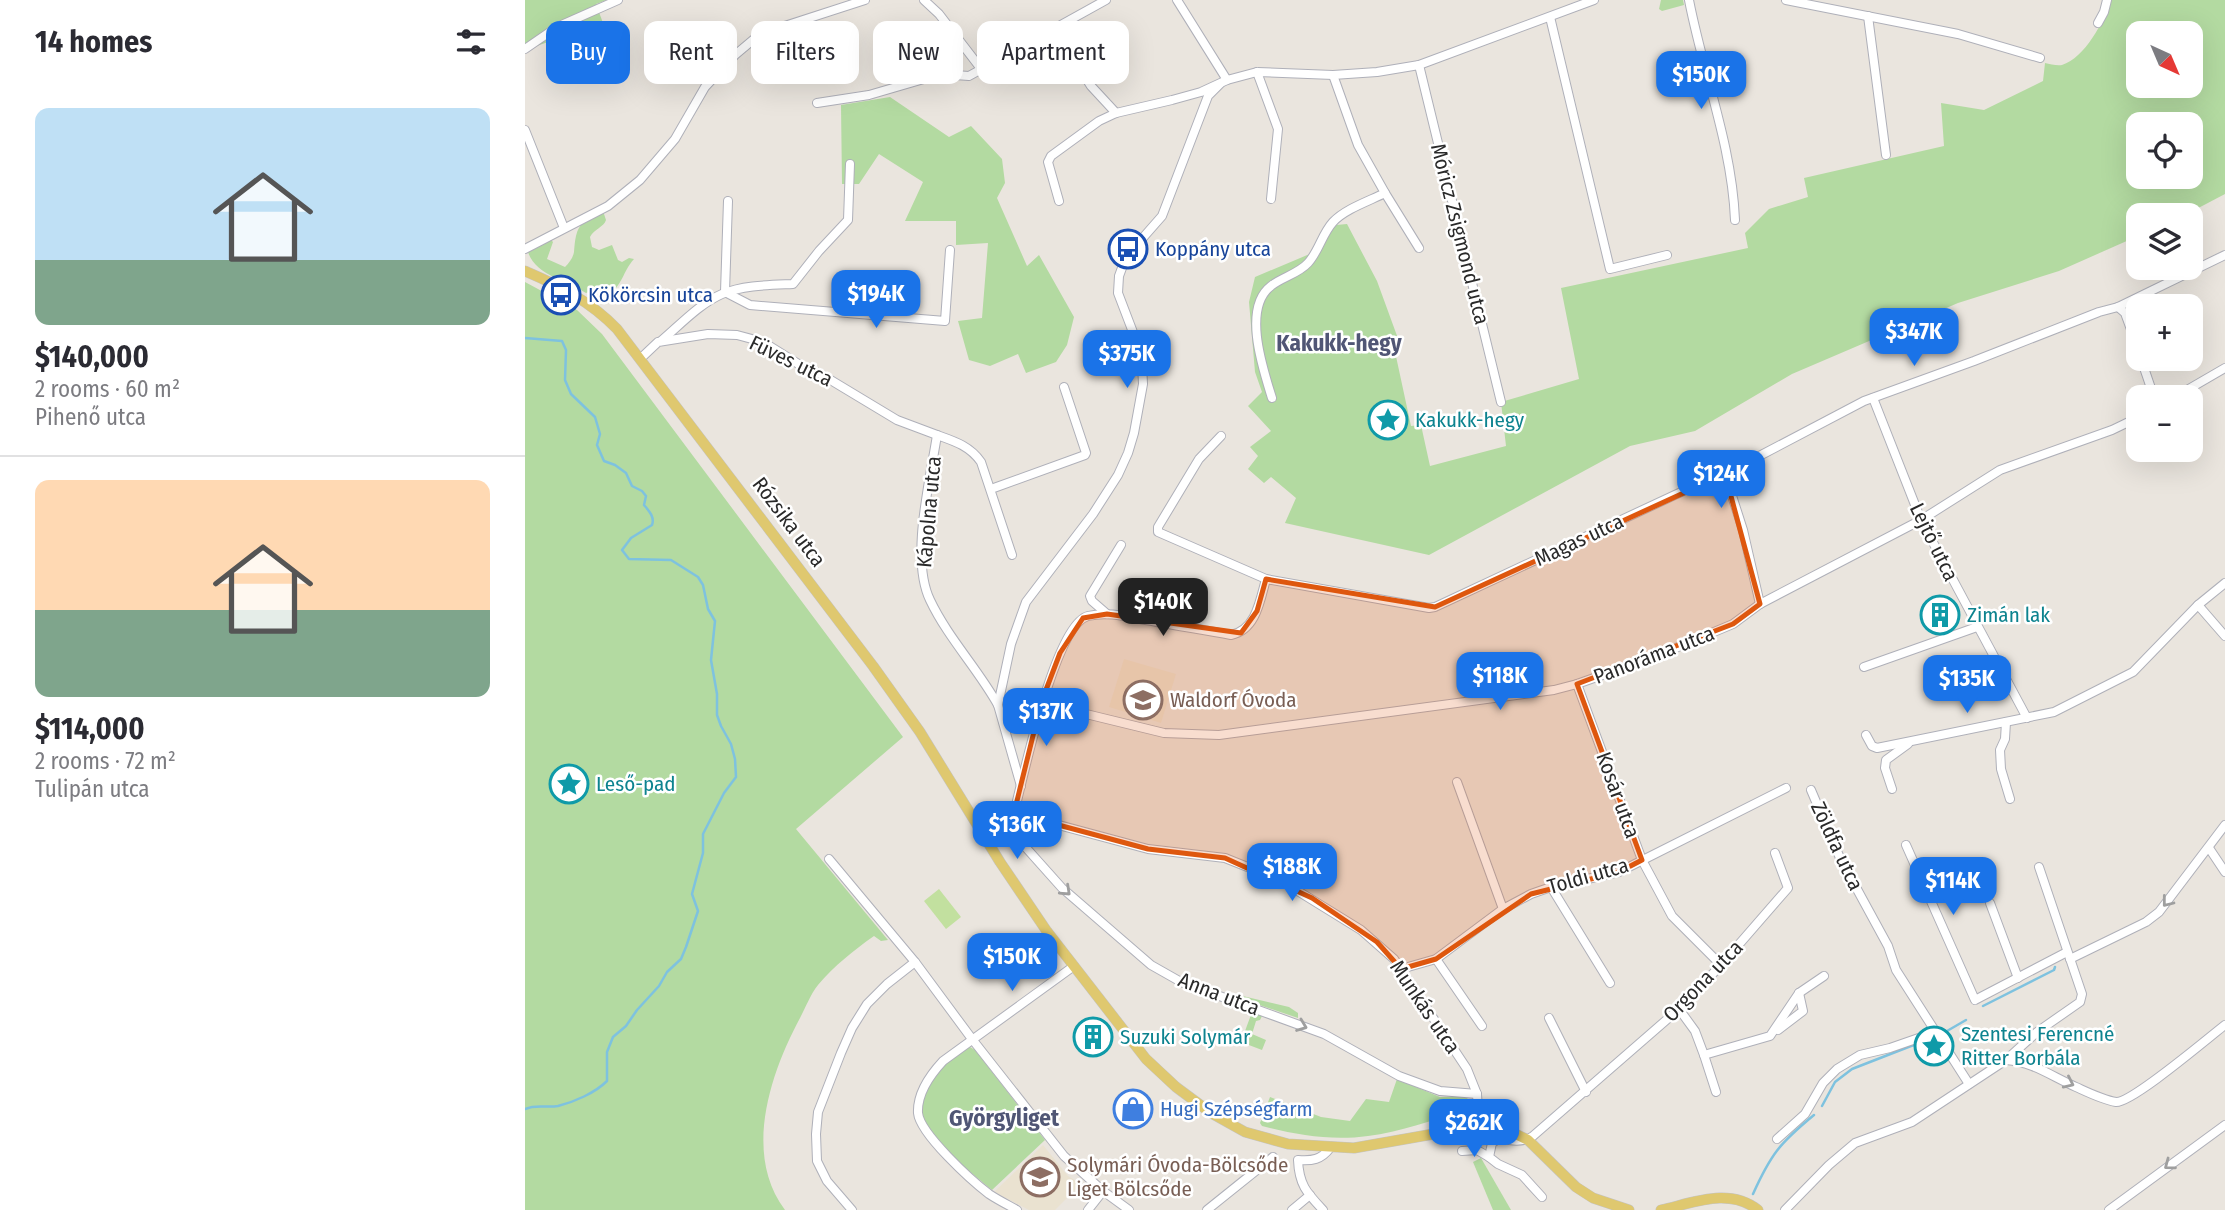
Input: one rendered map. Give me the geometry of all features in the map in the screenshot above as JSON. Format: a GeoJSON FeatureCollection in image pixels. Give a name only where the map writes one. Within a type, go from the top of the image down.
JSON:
{"type":"FeatureCollection","features":[{"type":"Feature","properties":{"kind":"main road","name":"Rózsika utca"},"geometry":{"type":"LineString","coordinates":[[525,271],[566,289],[593,306],[617,328],[873,666],[920,733],[1026,902],[1146,1059],[1176,1087],[1245,1132],[1288,1144],[1354,1148],[1479,1126]]}},
{"type":"Feature","properties":{"kind":"main road"},"geometry":{"type":"LineString","coordinates":[[1479,1126],[1503,1128],[1528,1140],[1576,1187],[1593,1198],[1629,1210]]}},
{"type":"Feature","properties":{"kind":"main road"},"geometry":{"type":"LineString","coordinates":[[1661,1210],[1732,1197],[1758,1210]]}},
{"type":"Feature","properties":{"kind":"street"},"geometry":{"type":"LineString","coordinates":[[525,49],[557,27],[618,0]]}},
{"type":"Feature","properties":{"kind":"street"},"geometry":{"type":"LineString","coordinates":[[525,249],[608,206],[640,180],[675,139],[705,87],[735,55],[760,34],[865,0]]}},
{"type":"Feature","properties":{"kind":"street"},"geometry":{"type":"LineString","coordinates":[[924,0],[939,14],[977,63]]}},
{"type":"Feature","properties":{"kind":"street"},"geometry":{"type":"LineString","coordinates":[[1067,21],[1107,0]]}},
{"type":"Feature","properties":{"kind":"street"},"geometry":{"type":"LineString","coordinates":[[1177,0],[1223,82]]}},
{"type":"Feature","properties":{"kind":"street"},"geometry":{"type":"LineString","coordinates":[[1059,201],[1048,162],[1051,156],[1098,121],[1116,113],[1172,100],[1257,72],[1333,75],[1377,72],[1419,65],[1594,0]]}},
{"type":"Feature","properties":{"kind":"street"},"geometry":{"type":"LineString","coordinates":[[1689,0],[1732,179],[1735,220]]}},
{"type":"Feature","properties":{"kind":"street"},"geometry":{"type":"LineString","coordinates":[[1786,0],[1958,34],[2040,58]]}},
{"type":"Feature","properties":{"kind":"street"},"geometry":{"type":"LineString","coordinates":[[2098,23],[2107,0]]}},
{"type":"Feature","properties":{"kind":"street"},"geometry":{"type":"LineString","coordinates":[[1868,16],[1885,155]]}},
{"type":"Feature","properties":{"kind":"street"},"geometry":{"type":"LineString","coordinates":[[1550,17],[1609,269],[1667,255]]}},
{"type":"Feature","properties":{"kind":"street","name":"Móricz Zsigmond utca"},"geometry":{"type":"LineString","coordinates":[[1419,65],[1501,402]]}},
{"type":"Feature","properties":{"kind":"street"},"geometry":{"type":"LineString","coordinates":[[817,103],[869,95],[941,74],[969,76],[977,72]]}},
{"type":"Feature","properties":{"kind":"street"},"geometry":{"type":"LineString","coordinates":[[1257,72],[1278,129],[1271,199]]}},
{"type":"Feature","properties":{"kind":"street"},"geometry":{"type":"LineString","coordinates":[[1333,75],[1358,145],[1419,247]]}},
{"type":"Feature","properties":{"kind":"street"},"geometry":{"type":"LineString","coordinates":[[1021,786],[997,705],[1011,644],[1026,602],[1093,514],[1118,475],[1128,453],[1143,384],[1139,348],[1118,293],[1119,276],[1126,257],[1162,216],[1208,96],[1223,82]]}},
{"type":"Feature","properties":{"kind":"street"},"geometry":{"type":"LineString","coordinates":[[1090,84],[1116,113]]}},
{"type":"Feature","properties":{"kind":"street"},"geometry":{"type":"LineString","coordinates":[[525,130],[529,151],[564,228]]}},
{"type":"Feature","properties":{"kind":"street"},"geometry":{"type":"LineString","coordinates":[[641,359],[709,300],[725,292],[763,285],[793,284],[819,251],[849,220],[850,164]]}},
{"type":"Feature","properties":{"kind":"street"},"geometry":{"type":"LineString","coordinates":[[1272,398],[1260,358],[1257,333],[1259,300],[1270,286],[1306,266],[1315,255],[1331,224],[1339,216],[1385,193]]}},
{"type":"Feature","properties":{"kind":"street"},"geometry":{"type":"LineString","coordinates":[[725,292],[728,201]]}},
{"type":"Feature","properties":{"kind":"street"},"geometry":{"type":"LineString","coordinates":[[725,292],[750,305],[944,321],[950,250]]}},
{"type":"Feature","properties":{"kind":"street","name":"Magas utca"},"geometry":{"type":"LineString","coordinates":[[1221,436],[1199,459],[1157,527],[1158,532],[1266,579],[1435,607],[1725,474],[1873,398],[2118,307],[2225,255]]}},
{"type":"Feature","properties":{"kind":"street"},"geometry":{"type":"LineString","coordinates":[[2118,307],[2126,316]]}},
{"type":"Feature","properties":{"kind":"street","name":"Füves utca"},"geometry":{"type":"LineString","coordinates":[[658,342],[708,334],[737,335],[763,342],[897,420],[937,435]]}},
{"type":"Feature","properties":{"kind":"street"},"geometry":{"type":"LineString","coordinates":[[2196,385],[2225,368]]}},
{"type":"Feature","properties":{"kind":"street"},"geometry":{"type":"LineString","coordinates":[[1012,555],[991,489],[1086,453],[1064,387]]}},
{"type":"Feature","properties":{"kind":"street","name":"Lejtő utca"},"geometry":{"type":"LineString","coordinates":[[1873,398],[1921,520],[2027,718]]}},
{"type":"Feature","properties":{"kind":"street","name":"Panoráma utca"},"geometry":{"type":"LineString","coordinates":[[1041,703],[1164,733],[1219,736],[1554,690],[1659,654],[1733,624],[1760,604],[1921,520],[2000,470],[2126,423]]}},
{"type":"Feature","properties":{"kind":"street","name":"Kápolna utca"},"geometry":{"type":"LineString","coordinates":[[991,489],[977,456],[965,446],[937,435],[921,550],[921,574],[930,602],[997,705]]}},
{"type":"Feature","properties":{"kind":"street"},"geometry":{"type":"LineString","coordinates":[[1725,474],[1745,538],[1760,604]]}},
{"type":"Feature","properties":{"kind":"street"},"geometry":{"type":"LineString","coordinates":[[1107,614],[1090,596],[1121,545]]}},
{"type":"Feature","properties":{"kind":"street"},"geometry":{"type":"LineString","coordinates":[[983,836],[1014,813],[1041,703],[1060,653],[1078,624],[1086,617],[1107,614],[1231,635],[1241,633],[1257,611],[1266,579]]}},
{"type":"Feature","properties":{"kind":"street"},"geometry":{"type":"LineString","coordinates":[[1866,735],[1872,746],[1877,748],[2054,712],[2133,671],[2198,605],[2225,583]]}},
{"type":"Feature","properties":{"kind":"street"},"geometry":{"type":"LineString","coordinates":[[2198,605],[2225,636]]}},
{"type":"Feature","properties":{"kind":"street"},"geometry":{"type":"LineString","coordinates":[[1864,667],[1977,627]]}},
{"type":"Feature","properties":{"kind":"street","name":"Kosár utca"},"geometry":{"type":"LineString","coordinates":[[1577,684],[1642,859],[1672,916],[1721,965]]}},
{"type":"Feature","properties":{"kind":"street"},"geometry":{"type":"LineString","coordinates":[[2006,722],[2005,739],[2000,750],[2001,769],[2010,799]]}},
{"type":"Feature","properties":{"kind":"street"},"geometry":{"type":"LineString","coordinates":[[1892,789],[1885,768],[1886,760],[1913,740]]}},
{"type":"Feature","properties":{"kind":"street"},"geometry":{"type":"LineString","coordinates":[[1457,782],[1503,909]]}},
{"type":"Feature","properties":{"kind":"street","name":"Toldi utca"},"geometry":{"type":"LineString","coordinates":[[1401,969],[1436,959],[1503,909],[1531,894],[1619,872],[1786,788]]}},
{"type":"Feature","properties":{"kind":"street","name":"Zöldfa utca"},"geometry":{"type":"LineString","coordinates":[[1811,790],[1840,858],[1888,946],[1896,970],[1969,1084]]}},
{"type":"Feature","properties":{"kind":"street","name":"Munkás utca"},"geometry":{"type":"LineString","coordinates":[[1014,813],[1148,849],[1225,858],[1280,880],[1361,930],[1385,950],[1401,969],[1467,1069],[1477,1094],[1479,1126]]}},
{"type":"Feature","properties":{"kind":"street","name":"Anna utca"},"geometry":{"type":"LineString","coordinates":[[1003,822],[1062,888],[1151,965],[1181,982],[1324,1034],[1399,1076],[1440,1091],[1477,1094]]}},
{"type":"Feature","properties":{"kind":"street"},"geometry":{"type":"LineString","coordinates":[[1906,845],[1975,1000],[2018,978],[2146,922],[2159,912],[2225,825]]}},
{"type":"Feature","properties":{"kind":"street"},"geometry":{"type":"LineString","coordinates":[[2209,848],[2225,872]]}},
{"type":"Feature","properties":{"kind":"street","name":"Orgona utca"},"geometry":{"type":"LineString","coordinates":[[1528,1140],[1679,1009],[1788,888],[1775,853]]}},
{"type":"Feature","properties":{"kind":"street"},"geometry":{"type":"LineString","coordinates":[[829,859],[915,962],[1058,1150],[1103,1191],[1129,1210]]}},
{"type":"Feature","properties":{"kind":"street"},"geometry":{"type":"LineString","coordinates":[[1785,1210],[1855,1143],[1912,1122],[2006,1060],[2037,1032],[2080,1002],[2082,995],[2039,867]]}},
{"type":"Feature","properties":{"kind":"street"},"geometry":{"type":"LineString","coordinates":[[1551,887],[1610,983]]}},
{"type":"Feature","properties":{"kind":"street"},"geometry":{"type":"LineString","coordinates":[[1990,903],[2018,978]]}},
{"type":"Feature","properties":{"kind":"street"},"geometry":{"type":"LineString","coordinates":[[1436,959],[1482,1026]]}},
{"type":"Feature","properties":{"kind":"street"},"geometry":{"type":"LineString","coordinates":[[852,1210],[827,1181],[817,1161],[818,1112],[852,1028],[867,1004],[915,962]]}},
{"type":"Feature","properties":{"kind":"street"},"geometry":{"type":"LineString","coordinates":[[1017,1210],[989,1194],[941,1150],[923,1129],[918,1110],[930,1074],[943,1061],[1074,966]]}},
{"type":"Feature","properties":{"kind":"street"},"geometry":{"type":"LineString","coordinates":[[1704,1055],[1770,1036],[1799,993],[1824,976]]}},
{"type":"Feature","properties":{"kind":"street"},"geometry":{"type":"LineString","coordinates":[[1679,1009],[1695,1031],[1716,1092]]}},
{"type":"Feature","properties":{"kind":"street"},"geometry":{"type":"LineString","coordinates":[[1549,1018],[1585,1092]]}},
{"type":"Feature","properties":{"kind":"street"},"geometry":{"type":"LineString","coordinates":[[2006,1060],[2024,1062],[2076,1087],[2115,1102],[2123,1101],[2225,1025]]}},
{"type":"Feature","properties":{"kind":"street"},"geometry":{"type":"LineString","coordinates":[[1777,1139],[1805,1114],[1823,1083],[1837,1069],[1860,1055],[1936,1032]]}},
{"type":"Feature","properties":{"kind":"street"},"geometry":{"type":"LineString","coordinates":[[2109,1210],[2225,1125]]}},
{"type":"Feature","properties":{"kind":"street"},"geometry":{"type":"LineString","coordinates":[[1489,1157],[1488,1151],[1492,1143],[1500,1138],[1528,1140]]}},
{"type":"Feature","properties":{"kind":"street"},"geometry":{"type":"LineString","coordinates":[[1323,1210],[1300,1181],[1298,1160],[1311,1161],[1320,1158],[1330,1148]]}},
{"type":"Feature","properties":{"kind":"street"},"geometry":{"type":"LineString","coordinates":[[1462,1151],[1477,1150],[1522,1175],[1542,1197]]}},
{"type":"Feature","properties":{"kind":"street"},"geometry":{"type":"LineString","coordinates":[[1207,1210],[1273,1157]]}},
{"type":"Feature","properties":{"kind":"street"},"geometry":{"type":"LineString","coordinates":[[1088,1210],[1103,1191]]}},
{"type":"Feature","properties":{"kind":"street"},"geometry":{"type":"LineString","coordinates":[[1292,1210],[1310,1195]]}},
{"type":"Feature","properties":{"kind":"highlighted area"},"geometry":{"type":"Polygon","coordinates":[[[1725,474],[1760,604],[1733,624],[1577,684],[1642,860],[1619,872],[1531,894],[1436,959],[1401,969],[1377,942],[1312,898],[1225,858],[1148,849],[1014,813],[1041,703],[1060,653],[1083,618],[1107,614],[1241,633],[1257,611],[1266,579],[1435,607],[1725,474]]]}},
{"type":"Feature","properties":{"kind":"shaded area"},"geometry":{"type":"Polygon","coordinates":[[[1124,659],[1176,674],[1161,723],[1109,707],[1124,659]]]}},
{"type":"Feature","properties":{"kind":"shaded area","name":"Solymári Óvoda-Bölcsőde Liget Bölcsőde"},"geometry":{"type":"Polygon","coordinates":[[[1043,1145],[1068,1176],[1081,1184],[1055,1210],[1029,1210],[994,1192],[1043,1145]]]}},
{"type":"Feature","properties":{"kind":"green space"},"geometry":{"type":"Polygon","coordinates":[[[525,0],[607,0],[596,4],[602,21],[546,21],[546,43],[525,50],[525,0]]]}},
{"type":"Feature","properties":{"kind":"green space"},"geometry":{"type":"Polygon","coordinates":[[[1661,0],[1683,0],[1684,5],[1662,11],[1659,9],[1661,0]]]}},
{"type":"Feature","properties":{"kind":"green space"},"geometry":{"type":"Polygon","coordinates":[[[2111,0],[2225,0],[2225,194],[2203,206],[2203,203],[2126,203],[2126,241],[2059,271],[1958,303],[1792,374],[1695,431],[1630,446],[1429,555],[1285,523],[1296,498],[1271,477],[1264,483],[1248,469],[1258,456],[1250,447],[1271,431],[1248,406],[1262,392],[1255,372],[1249,302],[1255,277],[1312,253],[1326,226],[1347,224],[1377,281],[1400,344],[1394,347],[1411,426],[1421,425],[1430,466],[1506,446],[1501,402],[1579,379],[1561,288],[1748,248],[1745,233],[1769,209],[1808,197],[1804,178],[1944,146],[1941,103],[1984,110],[2043,81],[2045,63],[2062,65],[2070,61],[2086,47],[2111,0]]]}},
{"type":"Feature","properties":{"kind":"green space"},"geometry":{"type":"Polygon","coordinates":[[[890,97],[949,137],[971,126],[1002,159],[1005,183],[997,198],[1027,266],[1039,255],[1074,317],[1067,345],[1056,362],[1026,373],[1018,354],[990,366],[969,360],[958,321],[982,318],[988,243],[956,245],[956,221],[905,221],[923,182],[879,154],[859,184],[842,184],[841,105],[890,97]]]}},
{"type":"Feature","properties":{"kind":"green space"},"geometry":{"type":"Polygon","coordinates":[[[601,213],[606,220],[590,237],[592,247],[599,250],[612,245],[618,260],[622,262],[629,258],[634,259],[616,288],[607,296],[597,289],[586,293],[545,272],[532,260],[528,252],[532,247],[551,240],[553,242],[547,259],[565,267],[573,256],[579,227],[601,213]]]}},
{"type":"Feature","properties":{"kind":"green space"},"geometry":{"type":"Polygon","coordinates":[[[525,282],[577,310],[602,334],[903,737],[796,829],[888,940],[881,941],[874,936],[818,985],[779,1064],[771,1089],[763,1139],[765,1164],[772,1188],[785,1210],[525,1210],[525,282]]]}},
{"type":"Feature","properties":{"kind":"green space"},"geometry":{"type":"Polygon","coordinates":[[[939,889],[961,917],[946,929],[924,901],[939,889]]]}},
{"type":"Feature","properties":{"kind":"green space"},"geometry":{"type":"Polygon","coordinates":[[[1230,995],[1289,1007],[1298,1013],[1298,1018],[1230,995]]]}},
{"type":"Feature","properties":{"kind":"green space"},"geometry":{"type":"Polygon","coordinates":[[[1252,1012],[1262,1016],[1256,1021],[1252,1034],[1266,1040],[1262,1050],[1241,1042],[1252,1012]]]}},
{"type":"Feature","properties":{"kind":"green space"},"geometry":{"type":"Polygon","coordinates":[[[970,1047],[1045,1140],[992,1190],[936,1140],[923,1120],[921,1110],[927,1088],[933,1079],[959,1053],[970,1047]]]}},
{"type":"Feature","properties":{"kind":"green space"},"geometry":{"type":"Polygon","coordinates":[[[1397,1079],[1440,1097],[1466,1097],[1474,1108],[1404,1129],[1355,1137],[1301,1134],[1262,1126],[1260,1123],[1270,1097],[1321,1117],[1350,1121],[1366,1099],[1389,1102],[1397,1079]]]}},
{"type":"Feature","properties":{"kind":"green space"},"geometry":{"type":"Polygon","coordinates":[[[1481,1158],[1511,1210],[1493,1210],[1473,1162],[1481,1158]]]}},
{"type":"Feature","properties":{"kind":"waterway"},"geometry":{"type":"LineString","coordinates":[[525,338],[562,341],[566,350],[565,380],[571,394],[595,417],[600,434],[597,445],[604,461],[626,473],[632,486],[646,496],[644,505],[650,512],[652,525],[631,538],[622,550],[629,559],[671,560],[698,577],[703,585],[708,609],[715,621],[711,660],[717,694],[717,715],[731,744],[736,777],[724,793],[703,834],[703,853],[692,894],[698,911],[681,959],[667,972],[626,1026],[613,1037],[607,1052],[607,1081],[571,1102],[525,1109]]}},
{"type":"Feature","properties":{"kind":"waterway"},"geometry":{"type":"LineString","coordinates":[[1983,1006],[2054,970],[2055,967]]}},
{"type":"Feature","properties":{"kind":"waterway"},"geometry":{"type":"LineString","coordinates":[[1947,1031],[1966,1020]]}},
{"type":"Feature","properties":{"kind":"waterway"},"geometry":{"type":"LineString","coordinates":[[1822,1106],[1835,1082],[1852,1069],[1929,1039]]}},
{"type":"Feature","properties":{"kind":"waterway"},"geometry":{"type":"LineString","coordinates":[[1753,1194],[1777,1150],[1814,1115]]}},
{"type":"Feature","properties":{"kind":"place","name":"Koppány utca"},"geometry":{"type":"Point","coordinates":[1128,249]}},
{"type":"Feature","properties":{"kind":"place","name":"Kökörcsin utca"},"geometry":{"type":"Point","coordinates":[561,295]}},
{"type":"Feature","properties":{"kind":"place","name":"Kakukk-hegy"},"geometry":{"type":"Point","coordinates":[1388,420]}},
{"type":"Feature","properties":{"kind":"place","name":"Zimán lak"},"geometry":{"type":"Point","coordinates":[1940,615]}},
{"type":"Feature","properties":{"kind":"place","name":"Waldorf Óvoda"},"geometry":{"type":"Point","coordinates":[1143,700]}},
{"type":"Feature","properties":{"kind":"place","name":"Leső-pad"},"geometry":{"type":"Point","coordinates":[569,784]}},
{"type":"Feature","properties":{"kind":"place","name":"Suzuki Solymár"},"geometry":{"type":"Point","coordinates":[1093,1037]}},
{"type":"Feature","properties":{"kind":"place","name":"Szentesi Ferencné Ritter Borbála"},"geometry":{"type":"Point","coordinates":[1934,1046]}},
{"type":"Feature","properties":{"kind":"place","name":"Hugi Szépségfarm"},"geometry":{"type":"Point","coordinates":[1133,1109]}},
{"type":"Feature","properties":{"kind":"place","name":"Solymári Óvoda-Bölcsőde Liget Bölcsőde"},"geometry":{"type":"Point","coordinates":[1040,1177]}},
{"type":"Feature","properties":{"kind":"district","name":"Kakukk-hegy"},"geometry":{"type":"Point","coordinates":[1339,343]}},
{"type":"Feature","properties":{"kind":"district","name":"Györgyliget"},"geometry":{"type":"Point","coordinates":[1004,1118]}}]}
